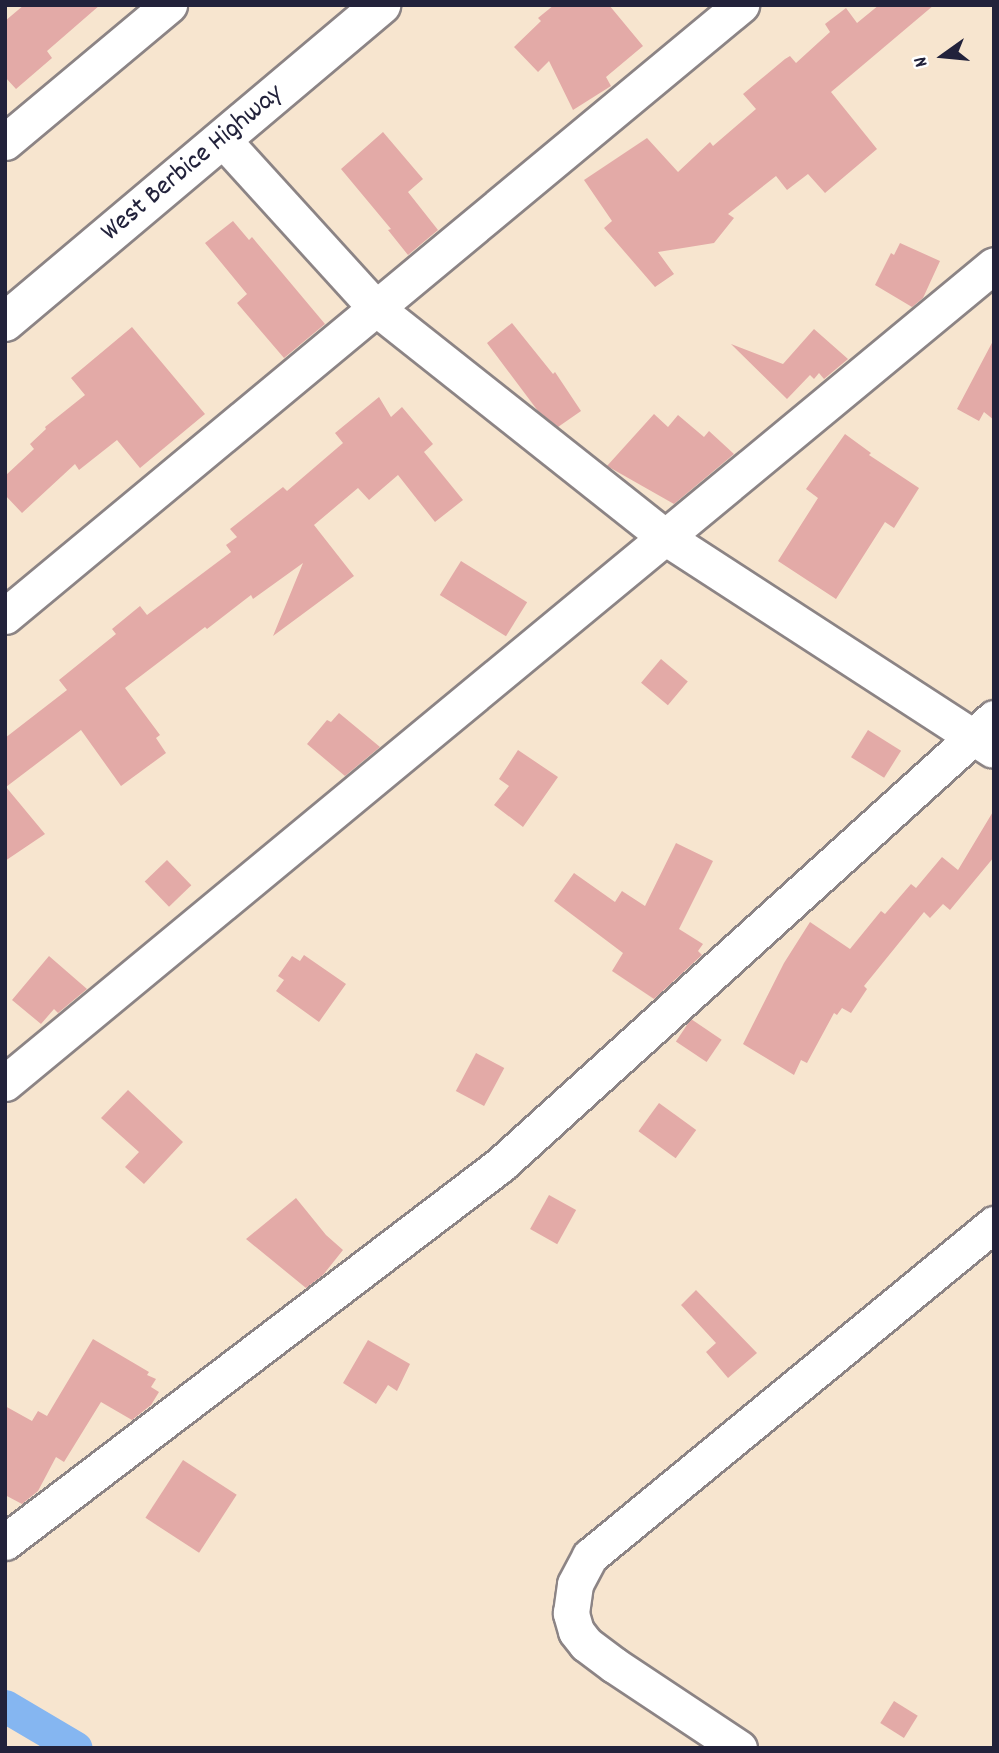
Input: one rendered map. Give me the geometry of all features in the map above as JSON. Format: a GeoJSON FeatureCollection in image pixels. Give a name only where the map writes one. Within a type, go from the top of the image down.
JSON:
{"type":"FeatureCollection","features":[{"type":"Feature","properties":{"kind":"main road","name":"West Berbice Highway"},"geometry":{"type":"LineString","coordinates":[[5,322],[381,5]]}},
{"type":"Feature","properties":{"kind":"street"},"geometry":{"type":"LineString","coordinates":[[5,142],[169,5]]}},
{"type":"Feature","properties":{"kind":"street"},"geometry":{"type":"LineString","coordinates":[[5,616],[741,5]]}},
{"type":"Feature","properties":{"kind":"street"},"geometry":{"type":"LineString","coordinates":[[5,1542],[500,1165],[987,735],[665,537],[376,308],[222,139]]}},
{"type":"Feature","properties":{"kind":"street"},"geometry":{"type":"LineString","coordinates":[[5,1083],[994,265]]}},
{"type":"Feature","properties":{"kind":"street"},"geometry":{"type":"LineString","coordinates":[[739,1748],[586,1644],[576,1631],[571,1613],[575,1584],[590,1556],[994,1224]]}},
{"type":"Feature","properties":{"kind":"building"},"geometry":{"type":"Polygon","coordinates":[[[24,5],[100,5],[47,51],[52,58],[16,89],[5,77],[5,21],[24,5]]]}},
{"type":"Feature","properties":{"kind":"building"},"geometry":{"type":"Polygon","coordinates":[[[554,5],[609,5],[643,46],[606,77],[611,86],[573,110],[549,61],[538,72],[514,47],[541,21],[538,18],[554,5]]]}},
{"type":"Feature","properties":{"kind":"building"},"geometry":{"type":"Polygon","coordinates":[[[879,5],[934,5],[831,92],[877,149],[825,193],[808,174],[787,190],[776,176],[728,214],[734,218],[714,243],[658,252],[674,274],[655,287],[604,228],[612,221],[584,180],[647,138],[678,172],[710,142],[713,146],[756,109],[743,94],[790,56],[796,63],[830,32],[825,24],[846,8],[857,23],[879,5]]]}},
{"type":"Feature","properties":{"kind":"building"},"geometry":{"type":"Polygon","coordinates":[[[383,132],[423,179],[408,192],[438,230],[408,255],[388,230],[391,229],[341,169],[383,132]]]}},
{"type":"Feature","properties":{"kind":"building"},"geometry":{"type":"Polygon","coordinates":[[[233,221],[249,240],[252,237],[325,324],[284,358],[237,303],[247,294],[205,243],[233,221]]]}},
{"type":"Feature","properties":{"kind":"building"},"geometry":{"type":"Polygon","coordinates":[[[900,243],[940,261],[923,298],[912,307],[875,285],[891,253],[894,255],[900,243]]]}},
{"type":"Feature","properties":{"kind":"building"},"geometry":{"type":"Polygon","coordinates":[[[512,323],[553,374],[555,372],[581,411],[558,427],[538,411],[487,343],[512,323]]]}},
{"type":"Feature","properties":{"kind":"building"},"geometry":{"type":"Polygon","coordinates":[[[132,327],[205,414],[140,468],[117,440],[79,470],[75,464],[22,513],[5,495],[5,476],[34,449],[30,444],[45,427],[85,395],[71,378],[132,327]]]}},
{"type":"Feature","properties":{"kind":"building"},"geometry":{"type":"Polygon","coordinates":[[[814,329],[848,359],[824,379],[819,373],[814,379],[810,375],[787,399],[731,344],[783,364],[814,329]]]}},
{"type":"Feature","properties":{"kind":"building"},"geometry":{"type":"Polygon","coordinates":[[[994,339],[994,420],[984,412],[979,421],[957,409],[994,339]]]}},
{"type":"Feature","properties":{"kind":"building"},"geometry":{"type":"Polygon","coordinates":[[[379,397],[391,417],[402,407],[433,444],[424,452],[463,500],[435,522],[398,475],[369,500],[358,488],[314,525],[354,576],[273,636],[303,563],[253,599],[251,595],[207,629],[205,627],[125,688],[160,735],[156,738],[166,753],[121,786],[81,730],[6,787],[45,834],[5,861],[5,738],[67,690],[59,680],[116,634],[112,629],[140,606],[147,615],[231,552],[226,545],[237,537],[230,529],[283,487],[287,491],[343,443],[335,433],[379,397]]]}},
{"type":"Feature","properties":{"kind":"building"},"geometry":{"type":"Polygon","coordinates":[[[654,414],[668,427],[678,415],[704,437],[709,431],[734,454],[674,504],[607,466],[654,414]]]}},
{"type":"Feature","properties":{"kind":"building"},"geometry":{"type":"Polygon","coordinates":[[[845,434],[871,453],[869,455],[919,488],[894,528],[885,522],[836,599],[778,561],[818,498],[806,489],[845,434]]]}},
{"type":"Feature","properties":{"kind":"building"},"geometry":{"type":"Polygon","coordinates":[[[461,561],[527,602],[506,636],[440,595],[461,561]]]}},
{"type":"Feature","properties":{"kind":"building"},"geometry":{"type":"Polygon","coordinates":[[[661,659],[688,681],[668,705],[641,683],[661,659]]]}},
{"type":"Feature","properties":{"kind":"building"},"geometry":{"type":"Polygon","coordinates":[[[339,713],[380,747],[345,776],[307,744],[327,720],[331,722],[339,713]]]}},
{"type":"Feature","properties":{"kind":"building"},"geometry":{"type":"Polygon","coordinates":[[[868,730],[901,751],[884,778],[851,757],[868,730]]]}},
{"type":"Feature","properties":{"kind":"building"},"geometry":{"type":"Polygon","coordinates":[[[518,750],[558,777],[523,827],[494,805],[509,786],[499,779],[518,750]]]}},
{"type":"Feature","properties":{"kind":"building"},"geometry":{"type":"Polygon","coordinates":[[[994,810],[994,857],[950,910],[943,904],[930,918],[924,912],[864,986],[867,989],[851,1013],[842,1008],[837,1015],[834,1013],[807,1063],[801,1060],[794,1075],[743,1044],[784,963],[810,922],[850,949],[881,911],[885,914],[911,884],[916,888],[942,857],[958,870],[994,810]]]}},
{"type":"Feature","properties":{"kind":"building"},"geometry":{"type":"Polygon","coordinates":[[[676,843],[713,861],[679,929],[703,944],[698,951],[702,955],[654,999],[612,971],[623,953],[554,901],[574,873],[615,902],[622,891],[645,906],[676,843]]]}},
{"type":"Feature","properties":{"kind":"building"},"geometry":{"type":"Polygon","coordinates":[[[167,860],[191,885],[169,907],[145,882],[167,860]]]}},
{"type":"Feature","properties":{"kind":"building"},"geometry":{"type":"Polygon","coordinates":[[[304,955],[346,984],[319,1022],[276,991],[284,980],[278,976],[292,956],[300,961],[304,955]]]}},
{"type":"Feature","properties":{"kind":"building"},"geometry":{"type":"Polygon","coordinates":[[[49,956],[87,989],[58,1013],[54,1009],[41,1024],[12,1000],[49,956]]]}},
{"type":"Feature","properties":{"kind":"building"},"geometry":{"type":"Polygon","coordinates":[[[691,1019],[722,1040],[707,1062],[676,1041],[691,1019]]]}},
{"type":"Feature","properties":{"kind":"building"},"geometry":{"type":"Polygon","coordinates":[[[476,1053],[504,1068],[484,1106],[456,1091],[476,1053]]]}},
{"type":"Feature","properties":{"kind":"building"},"geometry":{"type":"Polygon","coordinates":[[[128,1090],[183,1142],[144,1184],[125,1167],[139,1152],[101,1118],[128,1090]]]}},
{"type":"Feature","properties":{"kind":"building"},"geometry":{"type":"Polygon","coordinates":[[[659,1103],[696,1130],[676,1158],[638,1131],[659,1103]]]}},
{"type":"Feature","properties":{"kind":"building"},"geometry":{"type":"Polygon","coordinates":[[[549,1195],[576,1210],[557,1244],[530,1229],[549,1195]]]}},
{"type":"Feature","properties":{"kind":"building"},"geometry":{"type":"Polygon","coordinates":[[[296,1198],[326,1235],[343,1250],[323,1275],[306,1288],[246,1239],[296,1198]]]}},
{"type":"Feature","properties":{"kind":"building"},"geometry":{"type":"Polygon","coordinates":[[[696,1290],[757,1353],[728,1378],[706,1352],[716,1343],[681,1305],[696,1290]]]}},
{"type":"Feature","properties":{"kind":"building"},"geometry":{"type":"Polygon","coordinates":[[[93,1339],[149,1372],[147,1375],[156,1379],[151,1387],[159,1392],[151,1405],[132,1420],[101,1402],[64,1462],[56,1457],[38,1491],[22,1504],[5,1495],[5,1406],[32,1421],[38,1411],[47,1416],[93,1339]]]}},
{"type":"Feature","properties":{"kind":"building"},"geometry":{"type":"Polygon","coordinates":[[[368,1340],[410,1364],[397,1391],[388,1385],[376,1404],[343,1383],[368,1340]]]}},
{"type":"Feature","properties":{"kind":"building"},"geometry":{"type":"Polygon","coordinates":[[[183,1460],[237,1495],[199,1553],[145,1518],[183,1460]]]}},
{"type":"Feature","properties":{"kind":"building"},"geometry":{"type":"Polygon","coordinates":[[[894,1701],[918,1716],[904,1738],[880,1723],[894,1701]]]}},
{"type":"Feature","properties":{"kind":"waterway"},"geometry":{"type":"LineString","coordinates":[[5,1706],[76,1748]]}}]}
